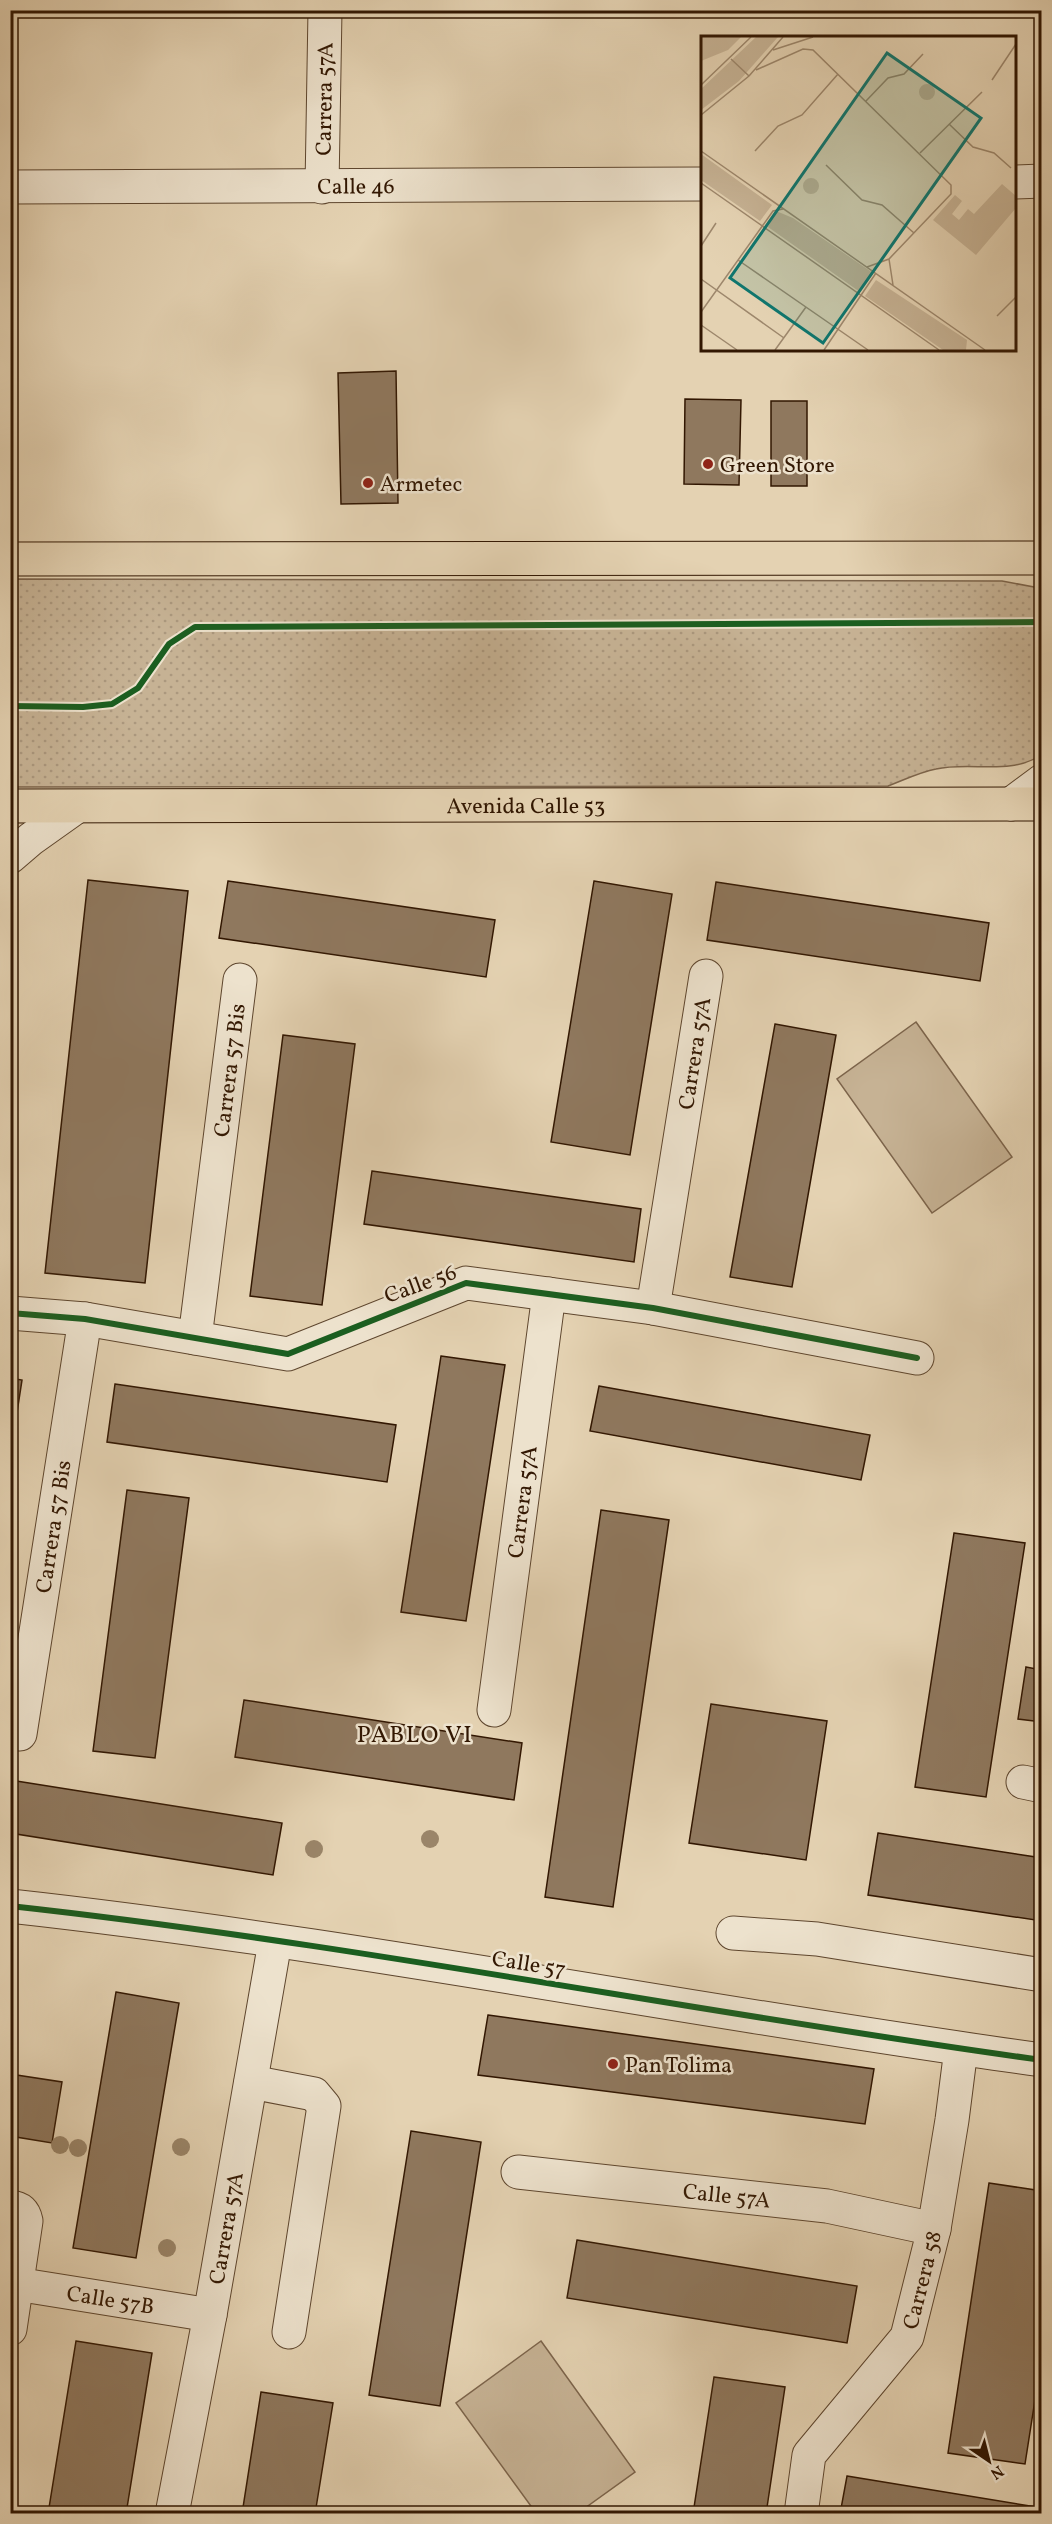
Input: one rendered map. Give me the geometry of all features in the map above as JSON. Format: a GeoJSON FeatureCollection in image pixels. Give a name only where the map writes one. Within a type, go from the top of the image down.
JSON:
{"type":"FeatureCollection","features":[{"type":"Feature","properties":{"kind":"main road"},"geometry":{"type":"LineString","coordinates":[[10,559],[1041,558]]}},
{"type":"Feature","properties":{"kind":"main road","name":"Avenida Calle 53"},"geometry":{"type":"LineString","coordinates":[[10,806],[1026,804]]}},
{"type":"Feature","properties":{"kind":"street","name":"Carrera 57A"},"geometry":{"type":"LineString","coordinates":[[322,187],[325,10]]}},
{"type":"Feature","properties":{"kind":"street"},"geometry":{"type":"LineString","coordinates":[[1016,182],[1041,182]]}},
{"type":"Feature","properties":{"kind":"street","name":"Calle 46"},"geometry":{"type":"LineString","coordinates":[[10,187],[701,184]]}},
{"type":"Feature","properties":{"kind":"street"},"geometry":{"type":"LineString","coordinates":[[1026,804],[1041,781]]}},
{"type":"Feature","properties":{"kind":"street"},"geometry":{"type":"LineString","coordinates":[[10,857],[76,807]]}},
{"type":"Feature","properties":{"kind":"street","name":"Carrera 57A"},"geometry":{"type":"LineString","coordinates":[[653,1308],[706,976]]}},
{"type":"Feature","properties":{"kind":"street","name":"Carrera 57 Bis"},"geometry":{"type":"LineString","coordinates":[[195,1338],[240,980]]}},
{"type":"Feature","properties":{"kind":"street","name":"Calle 56"},"geometry":{"type":"LineString","coordinates":[[10,1313],[85,1319],[288,1354],[466,1283],[653,1308],[917,1358]]}},
{"type":"Feature","properties":{"kind":"street","name":"Carrera 57A"},"geometry":{"type":"LineString","coordinates":[[494,1710],[549,1294]]}},
{"type":"Feature","properties":{"kind":"street","name":"Carrera 57 Bis"},"geometry":{"type":"LineString","coordinates":[[20,1734],[85,1319]]}},
{"type":"Feature","properties":{"kind":"street","name":"Calle 57"},"geometry":{"type":"LineString","coordinates":[[10,1906],[102,1916],[275,1941],[1041,2060]]}},
{"type":"Feature","properties":{"kind":"street"},"geometry":{"type":"LineString","coordinates":[[733,1933],[817,1939],[1041,1975]]}},
{"type":"Feature","properties":{"kind":"street","name":"Carrera 57A"},"geometry":{"type":"LineString","coordinates":[[172,2514],[210,2315],[275,1941]]}},
{"type":"Feature","properties":{"kind":"street","name":"Carrera 58"},"geometry":{"type":"LineString","coordinates":[[801,2514],[809,2455],[907,2337],[934,2229],[961,2049]]}},
{"type":"Feature","properties":{"kind":"street"},"geometry":{"type":"LineString","coordinates":[[251,2082],[314,2094],[324,2106],[289,2332]]}},
{"type":"Feature","properties":{"kind":"street","name":"Calle 57A"},"geometry":{"type":"LineString","coordinates":[[518,2172],[827,2206],[934,2229]]}},
{"type":"Feature","properties":{"kind":"street"},"geometry":{"type":"LineString","coordinates":[[10,2207],[18,2208],[25,2213],[27,2221],[14,2283],[10,2329]]}},
{"type":"Feature","properties":{"kind":"street","name":"Calle 57B"},"geometry":{"type":"LineString","coordinates":[[14,2283],[210,2315]]}},
{"type":"Feature","properties":{"kind":"shaded area"},"geometry":{"type":"Polygon","coordinates":[[[11,579],[1002,581],[1034,587],[1041,593],[1041,755],[1029,761],[1003,767],[963,766],[936,769],[888,786],[11,787],[11,579]]]}},
{"type":"Feature","properties":{"kind":"shaded area"},"geometry":{"type":"Polygon","coordinates":[[[916,1022],[1012,1157],[932,1213],[837,1079],[916,1022]]]}},
{"type":"Feature","properties":{"kind":"shaded area"},"geometry":{"type":"Polygon","coordinates":[[[541,2341],[635,2472],[578,2513],[536,2513],[456,2403],[541,2341]]]}},
{"type":"Feature","properties":{"kind":"building"},"geometry":{"type":"Polygon","coordinates":[[[396,371],[398,503],[341,504],[338,373],[396,371]]]}},
{"type":"Feature","properties":{"kind":"building"},"geometry":{"type":"Polygon","coordinates":[[[685,399],[741,400],[739,485],[684,484],[685,399]]]}},
{"type":"Feature","properties":{"kind":"building"},"geometry":{"type":"Polygon","coordinates":[[[771,401],[807,401],[807,486],[771,486],[771,401]]]}},
{"type":"Feature","properties":{"kind":"building"},"geometry":{"type":"Polygon","coordinates":[[[88,880],[188,891],[145,1283],[45,1273],[88,880]]]}},
{"type":"Feature","properties":{"kind":"building"},"geometry":{"type":"Polygon","coordinates":[[[228,881],[495,920],[486,977],[219,938],[228,881]]]}},
{"type":"Feature","properties":{"kind":"building"},"geometry":{"type":"Polygon","coordinates":[[[594,881],[672,894],[630,1155],[551,1142],[594,881]]]}},
{"type":"Feature","properties":{"kind":"building"},"geometry":{"type":"Polygon","coordinates":[[[716,882],[989,923],[980,981],[707,940],[716,882]]]}},
{"type":"Feature","properties":{"kind":"building"},"geometry":{"type":"Polygon","coordinates":[[[775,1024],[836,1035],[792,1287],[730,1277],[775,1024]]]}},
{"type":"Feature","properties":{"kind":"building"},"geometry":{"type":"Polygon","coordinates":[[[283,1035],[355,1044],[322,1305],[250,1296],[283,1035]]]}},
{"type":"Feature","properties":{"kind":"building"},"geometry":{"type":"Polygon","coordinates":[[[372,1171],[641,1209],[634,1262],[364,1224],[372,1171]]]}},
{"type":"Feature","properties":{"kind":"building"},"geometry":{"type":"Polygon","coordinates":[[[441,1356],[505,1365],[466,1621],[401,1612],[441,1356]]]}},
{"type":"Feature","properties":{"kind":"building"},"geometry":{"type":"Polygon","coordinates":[[[10,1378],[22,1380],[10,1458],[10,1378]]]}},
{"type":"Feature","properties":{"kind":"building"},"geometry":{"type":"Polygon","coordinates":[[[115,1384],[396,1425],[387,1482],[107,1442],[115,1384]]]}},
{"type":"Feature","properties":{"kind":"building"},"geometry":{"type":"Polygon","coordinates":[[[599,1386],[870,1435],[861,1480],[590,1431],[599,1386]]]}},
{"type":"Feature","properties":{"kind":"building"},"geometry":{"type":"Polygon","coordinates":[[[127,1490],[189,1498],[155,1758],[93,1751],[127,1490]]]}},
{"type":"Feature","properties":{"kind":"building"},"geometry":{"type":"Polygon","coordinates":[[[601,1510],[669,1520],[613,1907],[545,1897],[601,1510]]]}},
{"type":"Feature","properties":{"kind":"building"},"geometry":{"type":"Polygon","coordinates":[[[954,1533],[1025,1543],[986,1797],[915,1787],[954,1533]]]}},
{"type":"Feature","properties":{"kind":"building"},"geometry":{"type":"Polygon","coordinates":[[[1026,1667],[1042,1670],[1042,1722],[1018,1719],[1026,1667]]]}},
{"type":"Feature","properties":{"kind":"building"},"geometry":{"type":"Polygon","coordinates":[[[244,1700],[522,1743],[514,1800],[235,1757],[244,1700]]]}},
{"type":"Feature","properties":{"kind":"building"},"geometry":{"type":"Polygon","coordinates":[[[711,1704],[827,1721],[806,1860],[689,1843],[711,1704]]]}},
{"type":"Feature","properties":{"kind":"building"},"geometry":{"type":"Polygon","coordinates":[[[10,1780],[282,1823],[273,1875],[10,1833],[10,1780]]]}},
{"type":"Feature","properties":{"kind":"building"},"geometry":{"type":"Polygon","coordinates":[[[878,1833],[1042,1858],[1042,1921],[868,1895],[878,1833]]]}},
{"type":"Feature","properties":{"kind":"building"},"geometry":{"type":"Polygon","coordinates":[[[116,1992],[179,2003],[136,2258],[73,2248],[116,1992]]]}},
{"type":"Feature","properties":{"kind":"building"},"geometry":{"type":"Polygon","coordinates":[[[488,2015],[874,2069],[865,2124],[478,2075],[488,2015]]]}},
{"type":"Feature","properties":{"kind":"building"},"geometry":{"type":"Polygon","coordinates":[[[10,2074],[62,2082],[52,2143],[10,2136],[10,2074]]]}},
{"type":"Feature","properties":{"kind":"building"},"geometry":{"type":"Polygon","coordinates":[[[411,2131],[481,2142],[440,2406],[369,2395],[411,2131]]]}},
{"type":"Feature","properties":{"kind":"building"},"geometry":{"type":"Polygon","coordinates":[[[989,2183],[1042,2191],[1042,2355],[1025,2464],[948,2453],[989,2183]]]}},
{"type":"Feature","properties":{"kind":"building"},"geometry":{"type":"Polygon","coordinates":[[[577,2240],[857,2286],[847,2343],[567,2298],[577,2240]]]}},
{"type":"Feature","properties":{"kind":"building"},"geometry":{"type":"Polygon","coordinates":[[[76,2341],[152,2353],[126,2514],[48,2514],[76,2341]]]}},
{"type":"Feature","properties":{"kind":"building"},"geometry":{"type":"Polygon","coordinates":[[[714,2377],[785,2387],[766,2514],[693,2514],[714,2377]]]}},
{"type":"Feature","properties":{"kind":"building"},"geometry":{"type":"Polygon","coordinates":[[[261,2392],[333,2403],[315,2514],[242,2514],[261,2392]]]}},
{"type":"Feature","properties":{"kind":"building"},"geometry":{"type":"Polygon","coordinates":[[[847,2476],[1042,2508],[1042,2514],[840,2514],[847,2476]]]}},
{"type":"Feature","properties":{"kind":"cycle path"},"geometry":{"type":"LineString","coordinates":[[10,706],[83,707],[112,704],[138,688],[169,644],[195,627],[1042,622]]}},
{"type":"Feature","properties":{"kind":"cycle path"},"geometry":{"type":"LineString","coordinates":[[10,1313],[85,1319],[288,1354],[466,1283],[653,1308],[917,1358]]}},
{"type":"Feature","properties":{"kind":"cycle path"},"geometry":{"type":"LineString","coordinates":[[10,1906],[269,1939],[1042,2060]]}},
{"type":"Feature","properties":{"kind":"place","name":"Green Store"},"geometry":{"type":"Point","coordinates":[708,464]}},
{"type":"Feature","properties":{"kind":"place","name":"Armetec"},"geometry":{"type":"Point","coordinates":[368,483]}},
{"type":"Feature","properties":{"kind":"place","name":"Pan Tolima"},"geometry":{"type":"Point","coordinates":[613,2064]}},
{"type":"Feature","properties":{"kind":"district","name":"PABLO VI"},"geometry":{"type":"Point","coordinates":[415,1734]}}]}
